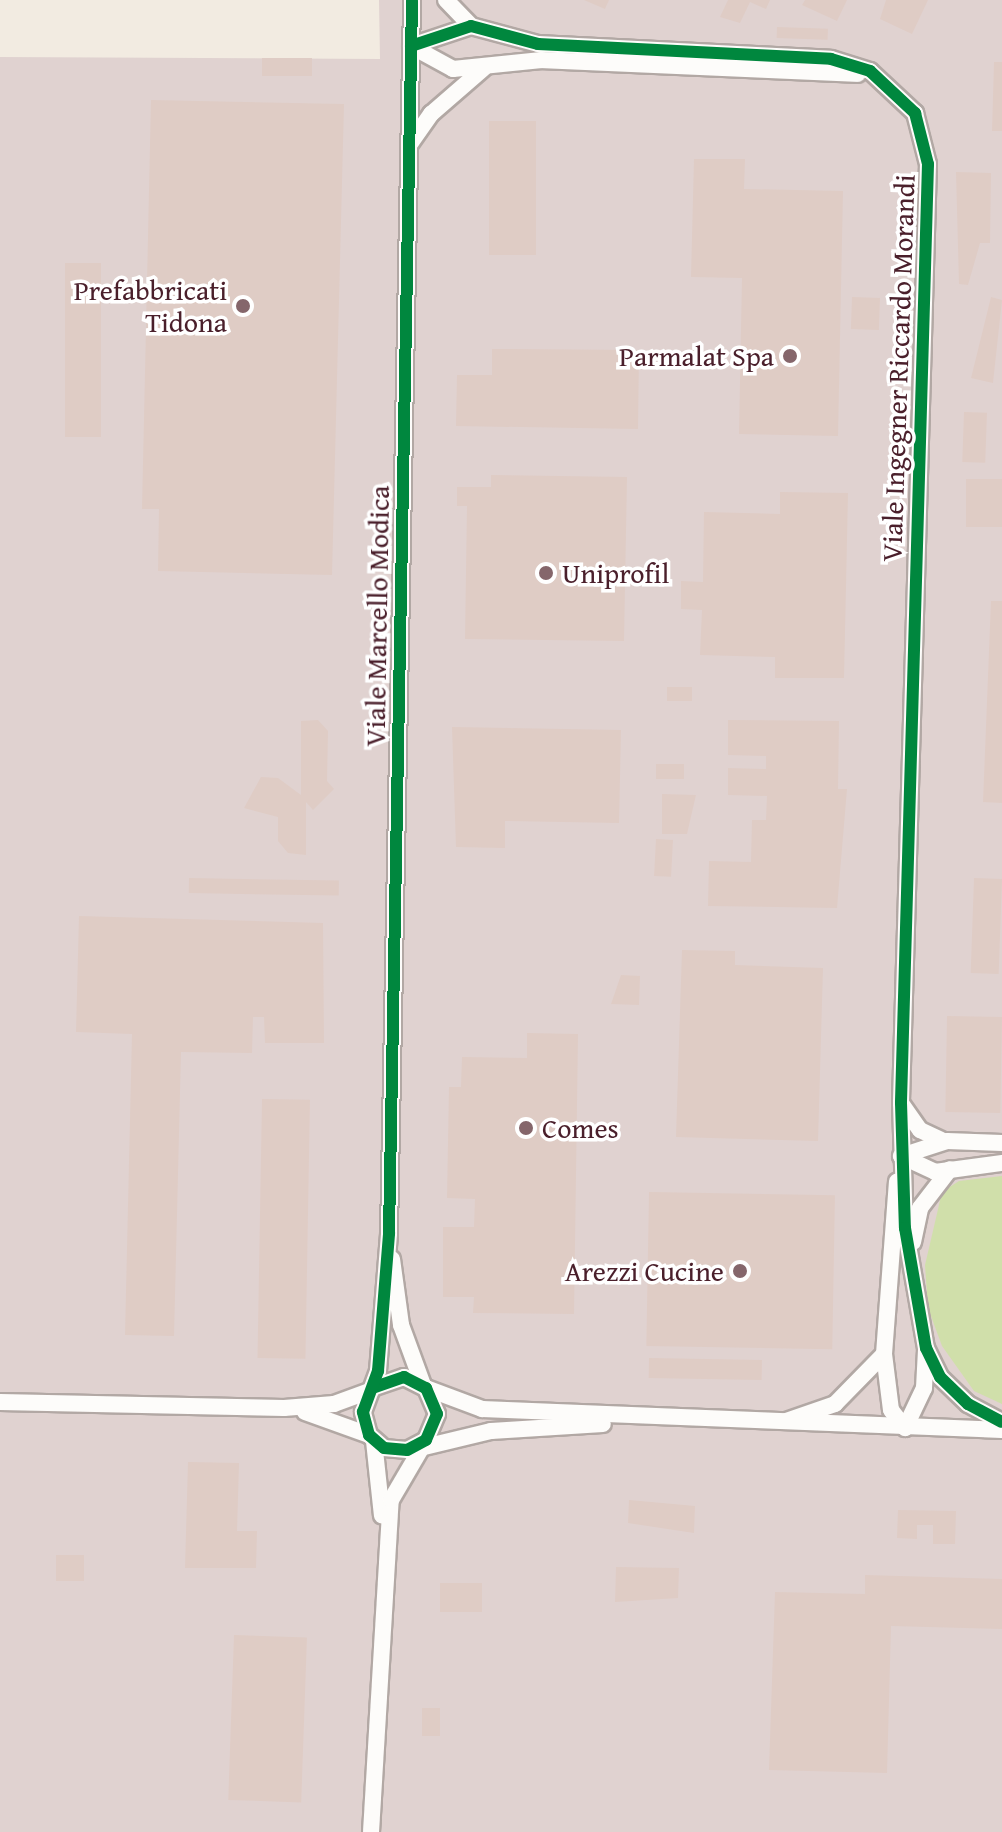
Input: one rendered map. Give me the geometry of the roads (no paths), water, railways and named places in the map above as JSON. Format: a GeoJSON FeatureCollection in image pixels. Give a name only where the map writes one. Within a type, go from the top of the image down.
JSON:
{"type":"FeatureCollection","features":[{"type":"Feature","properties":{"kind":"street","name":"Viale Marcello Modica"},"geometry":{"type":"LineString","coordinates":[[389,1233],[412,0]]}},
{"type":"Feature","properties":{"kind":"street"},"geometry":{"type":"LineString","coordinates":[[411,46],[471,26],[446,0]]}},
{"type":"Feature","properties":{"kind":"street","name":"Viale Ingegner Riccardo Morandi"},"geometry":{"type":"LineString","coordinates":[[471,26],[538,44],[831,59],[886,83],[915,113],[928,164],[901,1156]]}},
{"type":"Feature","properties":{"kind":"street"},"geometry":{"type":"LineString","coordinates":[[411,46],[453,69],[483,69],[542,60],[854,73],[886,83]]}},
{"type":"Feature","properties":{"kind":"street"},"geometry":{"type":"LineString","coordinates":[[410,144],[431,114],[483,69]]}},
{"type":"Feature","properties":{"kind":"street"},"geometry":{"type":"LineString","coordinates":[[901,1103],[920,1130],[947,1141],[1002,1143]]}},
{"type":"Feature","properties":{"kind":"street"},"geometry":{"type":"LineString","coordinates":[[901,1156],[947,1141]]}},
{"type":"Feature","properties":{"kind":"street"},"geometry":{"type":"LineString","coordinates":[[901,1156],[922,1171],[1002,1163]]}},
{"type":"Feature","properties":{"kind":"street"},"geometry":{"type":"LineString","coordinates":[[901,1156],[911,1275],[926,1348],[940,1377],[968,1404],[1002,1422]]}},
{"type":"Feature","properties":{"kind":"street"},"geometry":{"type":"LineString","coordinates":[[901,1156],[884,1354],[891,1410],[905,1428]]}},
{"type":"Feature","properties":{"kind":"street"},"geometry":{"type":"LineString","coordinates":[[911,1275],[920,1208],[950,1169]]}},
{"type":"Feature","properties":{"kind":"street"},"geometry":{"type":"LineString","coordinates":[[371,1832],[385,1557],[391,1500],[437,1414],[401,1325],[389,1233]]}},
{"type":"Feature","properties":{"kind":"street"},"geometry":{"type":"LineString","coordinates":[[385,1557],[372,1438],[363,1412],[373,1388],[389,1233]]}},
{"type":"Feature","properties":{"kind":"street"},"geometry":{"type":"LineString","coordinates":[[905,1428],[924,1388],[926,1348]]}},
{"type":"Feature","properties":{"kind":"street"},"geometry":{"type":"LineString","coordinates":[[765,1426],[835,1404],[884,1354]]}},
{"type":"Feature","properties":{"kind":"street"},"geometry":{"type":"LineString","coordinates":[[0,1402],[284,1408],[334,1404],[393,1377],[482,1409],[765,1426],[1002,1430]]}},
{"type":"Feature","properties":{"kind":"street"},"geometry":{"type":"LineString","coordinates":[[284,1408],[417,1450],[491,1431],[648,1420]]}},
{"type":"Feature","properties":{"kind":"place","name":"Prefabbricati Tidona"},"geometry":{"type":"Point","coordinates":[243,306]}},
{"type":"Feature","properties":{"kind":"place","name":"Parmalat Spa"},"geometry":{"type":"Point","coordinates":[790,356]}},
{"type":"Feature","properties":{"kind":"place","name":"Uniprofil"},"geometry":{"type":"Point","coordinates":[546,573]}},
{"type":"Feature","properties":{"kind":"place","name":"Comes"},"geometry":{"type":"Point","coordinates":[526,1128]}},
{"type":"Feature","properties":{"kind":"place","name":"Arezzi Cucine"},"geometry":{"type":"Point","coordinates":[740,1271]}}]}
